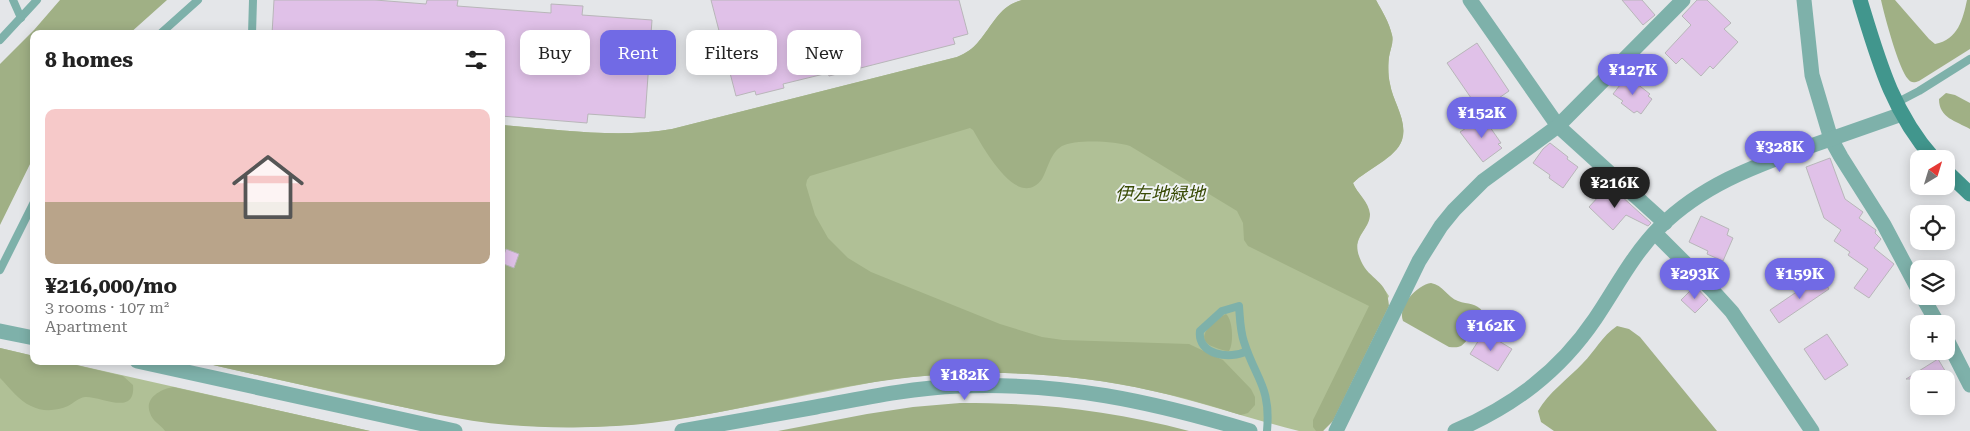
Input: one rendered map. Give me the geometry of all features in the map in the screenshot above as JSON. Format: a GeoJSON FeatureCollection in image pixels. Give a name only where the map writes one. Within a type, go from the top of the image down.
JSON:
{"type":"FeatureCollection","features":[{"type":"Feature","properties":{"kind":"main road"},"geometry":{"type":"LineString","coordinates":[[1860,0],[1881,67],[1899,109],[1927,150]]}},
{"type":"Feature","properties":{"kind":"main road"},"geometry":{"type":"LineString","coordinates":[[1955,180],[1970,194]]}},
{"type":"Feature","properties":{"kind":"street"},"geometry":{"type":"LineString","coordinates":[[1470,0],[1558,126],[1660,228],[1727,306],[1812,431]]}},
{"type":"Feature","properties":{"kind":"street"},"geometry":{"type":"LineString","coordinates":[[1336,431],[1419,261],[1441,226],[1468,194],[1483,181],[1558,126],[1684,0]]}},
{"type":"Feature","properties":{"kind":"street"},"geometry":{"type":"LineString","coordinates":[[1804,0],[1812,75],[1831,139],[1840,157],[1884,226],[1910,274]]}},
{"type":"Feature","properties":{"kind":"street"},"geometry":{"type":"LineString","coordinates":[[1455,431],[1484,418],[1516,399],[1546,376],[1572,350],[1594,320],[1627,268],[1660,228],[1684,206],[1709,188],[1736,174],[1831,139],[1899,109]]}},
{"type":"Feature","properties":{"kind":"street"},"geometry":{"type":"LineString","coordinates":[[0,330],[30,337]]}},
{"type":"Feature","properties":{"kind":"street"},"geometry":{"type":"LineString","coordinates":[[1955,356],[1970,385]]}},
{"type":"Feature","properties":{"kind":"street"},"geometry":{"type":"LineString","coordinates":[[155,365],[455,431]]}},
{"type":"Feature","properties":{"kind":"street"},"geometry":{"type":"LineString","coordinates":[[682,431],[882,394],[959,386],[1055,388],[1103,394],[1150,403],[1250,431]]}},
{"type":"Feature","properties":{"kind":"lane"},"geometry":{"type":"LineString","coordinates":[[12,0],[21,18]]}},
{"type":"Feature","properties":{"kind":"lane"},"geometry":{"type":"LineString","coordinates":[[0,40],[37,0]]}},
{"type":"Feature","properties":{"kind":"lane"},"geometry":{"type":"LineString","coordinates":[[164,30],[198,0]]}},
{"type":"Feature","properties":{"kind":"lane"},"geometry":{"type":"LineString","coordinates":[[252,30],[253,0]]}},
{"type":"Feature","properties":{"kind":"lane"},"geometry":{"type":"LineString","coordinates":[[1899,109],[1919,91],[1970,59]]}},
{"type":"Feature","properties":{"kind":"lane"},"geometry":{"type":"LineString","coordinates":[[0,270],[30,210]]}},
{"type":"Feature","properties":{"kind":"lane"},"geometry":{"type":"LineString","coordinates":[[1247,351],[1233,356],[1209,350],[1202,346],[1199,339],[1200,331],[1222,311],[1239,306],[1242,334],[1247,351],[1265,390],[1268,415],[1267,431]]}},
{"type":"Feature","properties":{"kind":"green space"},"geometry":{"type":"Polygon","coordinates":[[[60,0],[167,0],[133,30],[34,30],[60,0]]]}},
{"type":"Feature","properties":{"kind":"green space","name":"伊左地緑地"},"geometry":{"type":"Polygon","coordinates":[[[1022,0],[1376,0],[1392,35],[1388,70],[1392,91],[1402,119],[1403,133],[1399,146],[1388,158],[1353,183],[1367,205],[1369,213],[1367,225],[1358,242],[1357,256],[1364,268],[1389,296],[1323,431],[1299,431],[1171,395],[1123,385],[1033,374],[1003,373],[972,373],[887,380],[656,422],[593,427],[534,426],[481,421],[429,412],[214,365],[505,365],[505,125],[608,133],[651,132],[672,129],[957,57],[974,46],[1002,11],[1022,0]]]}},
{"type":"Feature","properties":{"kind":"green space","name":"伊左地緑地"},"geometry":{"type":"Polygon","coordinates":[[[1022,0],[1376,0],[1392,35],[1388,70],[1392,91],[1402,119],[1403,133],[1399,146],[1388,158],[1353,183],[1367,205],[1370,214],[1357,245],[1358,252],[1364,267],[1382,285],[1388,297],[1389,306],[1333,421],[1323,431],[1316,431],[1313,427],[1313,420],[1369,306],[1248,246],[1244,240],[1243,223],[1237,211],[1130,146],[1115,143],[1076,142],[1062,146],[1052,157],[1042,179],[1033,187],[1022,188],[1002,173],[970,128],[810,176],[806,185],[815,215],[828,238],[848,258],[871,272],[1000,324],[1042,337],[1063,340],[1189,344],[1223,360],[1251,389],[1255,397],[1255,405],[1248,413],[1241,415],[1164,393],[1081,378],[1008,373],[972,373],[935,375],[862,384],[709,414],[647,423],[589,427],[535,427],[472,421],[214,365],[505,365],[505,125],[608,133],[651,132],[672,129],[957,57],[974,46],[1002,11],[1022,0]]]}},
{"type":"Feature","properties":{"kind":"green space"},"geometry":{"type":"Polygon","coordinates":[[[1881,0],[1895,0],[1935,44],[1949,38],[1958,28],[1967,0],[1970,0],[1970,49],[1919,81],[1910,81],[1904,74],[1896,54],[1881,0]]]}},
{"type":"Feature","properties":{"kind":"green space"},"geometry":{"type":"Polygon","coordinates":[[[30,34],[30,164],[0,225],[0,64],[30,34]]]}},
{"type":"Feature","properties":{"kind":"green space"},"geometry":{"type":"Polygon","coordinates":[[[1946,93],[1955,95],[1970,103],[1970,129],[1949,118],[1942,111],[1939,99],[1946,93]]]}},
{"type":"Feature","properties":{"kind":"green space"},"geometry":{"type":"Polygon","coordinates":[[[1431,283],[1439,286],[1454,299],[1475,305],[1483,312],[1483,316],[1475,330],[1461,346],[1449,347],[1403,321],[1403,309],[1410,297],[1420,288],[1431,283]]]}},
{"type":"Feature","properties":{"kind":"green space"},"geometry":{"type":"Polygon","coordinates":[[[1226,314],[1230,321],[1232,332],[1232,343],[1229,351],[1207,344],[1204,339],[1211,325],[1226,314]]]}},
{"type":"Feature","properties":{"kind":"green space"},"geometry":{"type":"Polygon","coordinates":[[[1617,326],[1629,329],[1640,337],[1717,431],[1554,431],[1541,422],[1538,411],[1542,404],[1577,369],[1607,334],[1617,326]]]}},
{"type":"Feature","properties":{"kind":"green space"},"geometry":{"type":"Polygon","coordinates":[[[0,348],[30,355],[30,365],[77,365],[370,431],[0,431],[0,348]]]}},
{"type":"Feature","properties":{"kind":"green space"},"geometry":{"type":"Polygon","coordinates":[[[0,348],[30,355],[30,365],[76,365],[123,376],[133,385],[132,395],[129,400],[123,403],[85,397],[59,409],[45,410],[35,408],[22,401],[0,378],[0,348]]]}},
{"type":"Feature","properties":{"kind":"green space"},"geometry":{"type":"Polygon","coordinates":[[[173,387],[370,431],[165,431],[151,416],[149,403],[159,392],[173,387]]]}},
{"type":"Feature","properties":{"kind":"green space"},"geometry":{"type":"Polygon","coordinates":[[[960,403],[1019,404],[1075,409],[1131,418],[1189,431],[778,431],[867,414],[913,407],[960,403]]]}},
{"type":"Feature","properties":{"kind":"building"},"geometry":{"type":"Polygon","coordinates":[[[274,0],[375,0],[426,4],[427,0],[458,0],[457,6],[551,13],[551,4],[583,6],[582,15],[652,20],[651,30],[600,30],[600,75],[648,75],[645,118],[588,114],[587,123],[505,116],[505,30],[272,30],[274,0]]]}},
{"type":"Feature","properties":{"kind":"building"},"geometry":{"type":"Polygon","coordinates":[[[711,0],[959,0],[968,34],[953,38],[955,44],[861,68],[861,30],[787,30],[787,75],[820,75],[783,84],[784,88],[756,95],[755,91],[736,96],[731,75],[777,75],[777,30],[719,30],[711,0]]]}},
{"type":"Feature","properties":{"kind":"building"},"geometry":{"type":"Polygon","coordinates":[[[1622,0],[1642,0],[1655,15],[1643,25],[1622,0]]]}},
{"type":"Feature","properties":{"kind":"building"},"geometry":{"type":"Polygon","coordinates":[[[1697,0],[1707,0],[1731,23],[1724,29],[1738,42],[1713,69],[1710,66],[1701,76],[1682,58],[1676,64],[1665,53],[1691,25],[1682,16],[1697,0]]]}},
{"type":"Feature","properties":{"kind":"building"},"geometry":{"type":"Polygon","coordinates":[[[1477,43],[1509,91],[1480,111],[1447,63],[1477,43]]]}},
{"type":"Feature","properties":{"kind":"building"},"geometry":{"type":"Polygon","coordinates":[[[1627,76],[1650,94],[1648,96],[1652,99],[1641,114],[1637,111],[1634,113],[1621,103],[1623,101],[1613,94],[1627,76]]]}},
{"type":"Feature","properties":{"kind":"building"},"geometry":{"type":"Polygon","coordinates":[[[1483,117],[1501,143],[1498,144],[1502,148],[1483,162],[1460,132],[1483,117]]]}},
{"type":"Feature","properties":{"kind":"building"},"geometry":{"type":"Polygon","coordinates":[[[1550,143],[1578,167],[1563,188],[1549,178],[1550,175],[1533,163],[1550,143]]]}},
{"type":"Feature","properties":{"kind":"building"},"geometry":{"type":"Polygon","coordinates":[[[1830,158],[1845,199],[1863,212],[1859,218],[1876,230],[1875,233],[1881,239],[1874,248],[1894,264],[1869,298],[1854,288],[1868,269],[1848,255],[1850,252],[1834,241],[1841,230],[1824,218],[1806,167],[1830,158]]]}},
{"type":"Feature","properties":{"kind":"building"},"geometry":{"type":"Polygon","coordinates":[[[1609,185],[1651,223],[1648,226],[1626,215],[1613,230],[1589,207],[1609,185]]]}},
{"type":"Feature","properties":{"kind":"building"},"geometry":{"type":"Polygon","coordinates":[[[1701,216],[1729,229],[1727,235],[1733,238],[1723,261],[1707,254],[1708,251],[1689,242],[1701,216]]]}},
{"type":"Feature","properties":{"kind":"building"},"geometry":{"type":"Polygon","coordinates":[[[506,249],[519,254],[514,268],[505,265],[506,249]]]}},
{"type":"Feature","properties":{"kind":"building"},"geometry":{"type":"Polygon","coordinates":[[[1820,276],[1829,289],[1779,323],[1770,310],[1820,276]]]}},
{"type":"Feature","properties":{"kind":"building"},"geometry":{"type":"Polygon","coordinates":[[[1695,286],[1708,300],[1695,313],[1681,300],[1695,286]]]}},
{"type":"Feature","properties":{"kind":"building"},"geometry":{"type":"Polygon","coordinates":[[[1484,332],[1512,349],[1498,371],[1470,354],[1484,332]]]}},
{"type":"Feature","properties":{"kind":"building"},"geometry":{"type":"Polygon","coordinates":[[[1827,334],[1848,365],[1825,380],[1804,349],[1827,334]]]}},
{"type":"Feature","properties":{"kind":"building"},"geometry":{"type":"Polygon","coordinates":[[[1939,360],[1945,370],[1920,370],[1939,360]]]}}]}
